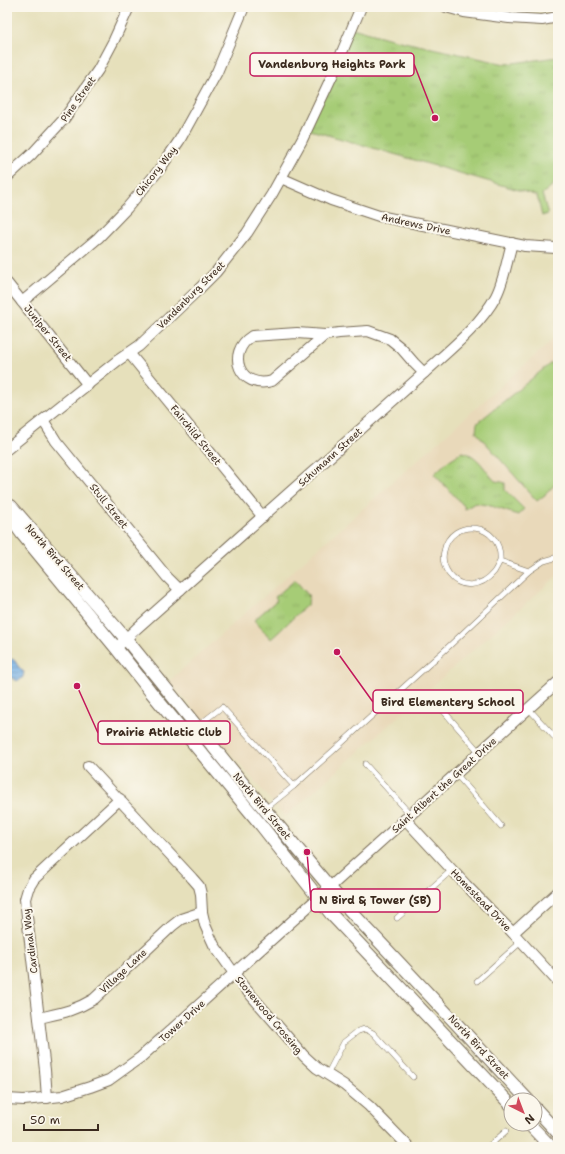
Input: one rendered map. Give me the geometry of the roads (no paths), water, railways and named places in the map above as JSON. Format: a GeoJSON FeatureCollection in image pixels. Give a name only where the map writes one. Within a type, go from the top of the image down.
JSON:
{"type":"FeatureCollection","features":[{"type":"Feature","properties":{"kind":"street","name":"Pine Street"},"geometry":{"type":"LineString","coordinates":[[7,177],[32,154],[64,120],[98,70],[129,7]]}},
{"type":"Feature","properties":{"kind":"street","name":"Chicory Way"},"geometry":{"type":"LineString","coordinates":[[22,302],[98,238],[127,208],[159,170],[179,141],[213,79],[244,7]]}},
{"type":"Feature","properties":{"kind":"street","name":"Vandenburg Street"},"geometry":{"type":"LineString","coordinates":[[7,449],[117,361],[145,341],[216,272],[260,214],[302,140],[361,7]]}},
{"type":"Feature","properties":{"kind":"street"},"geometry":{"type":"LineString","coordinates":[[446,7],[464,12],[509,18],[542,20],[558,17]]}},
{"type":"Feature","properties":{"kind":"street","name":"Andrews Drive"},"geometry":{"type":"LineString","coordinates":[[281,178],[331,200],[378,216],[512,243],[557,249]]}},
{"type":"Feature","properties":{"kind":"street","name":"Schumann Street"},"geometry":{"type":"LineString","coordinates":[[116,648],[424,373],[474,326],[496,296],[512,243]]}},
{"type":"Feature","properties":{"kind":"street","name":"Juniper Street"},"geometry":{"type":"LineString","coordinates":[[7,283],[88,384]]}},
{"type":"Feature","properties":{"kind":"street"},"geometry":{"type":"LineString","coordinates":[[325,335],[272,382],[262,383],[252,381],[244,375],[239,366],[238,360],[240,348],[252,336],[297,333],[325,335],[368,331],[390,339],[401,348],[424,373]]}},
{"type":"Feature","properties":{"kind":"street","name":"Fairchild Street"},"geometry":{"type":"LineString","coordinates":[[129,353],[263,517]]}},
{"type":"Feature","properties":{"kind":"street","name":"Stull Street"},"geometry":{"type":"LineString","coordinates":[[43,420],[56,441],[167,577],[180,590]]}},
{"type":"Feature","properties":{"kind":"street","name":"North Bird Street"},"geometry":{"type":"LineString","coordinates":[[7,505],[11,506],[126,639],[343,903],[520,1092]]}},
{"type":"Feature","properties":{"kind":"street","name":"North Bird Street"},"geometry":{"type":"LineString","coordinates":[[7,512],[31,546],[261,825],[331,914],[503,1097]]}},
{"type":"Feature","properties":{"kind":"street","name":"Saint Albert the Great Drive"},"geometry":{"type":"LineString","coordinates":[[330,888],[558,682]]}},
{"type":"Feature","properties":{"kind":"street","name":"Stonewood Crossing"},"geometry":{"type":"LineString","coordinates":[[88,766],[199,886],[205,925],[212,940],[243,986],[304,1056],[317,1068],[344,1085],[369,1106],[409,1147]]}},
{"type":"Feature","properties":{"kind":"street","name":"Cardinal Way"},"geometry":{"type":"LineString","coordinates":[[47,1098],[25,899],[28,889],[34,879],[120,799]]}},
{"type":"Feature","properties":{"kind":"street","name":"Homestead Drive"},"geometry":{"type":"LineString","coordinates":[[408,816],[452,870],[558,982]]}},
{"type":"Feature","properties":{"kind":"street","name":"Tower Drive"},"geometry":{"type":"LineString","coordinates":[[7,1099],[24,1100],[62,1096],[90,1088],[109,1080],[140,1057],[318,897],[330,888]]}},
{"type":"Feature","properties":{"kind":"street"},"geometry":{"type":"LineString","coordinates":[[513,933],[558,892]]}},
{"type":"Feature","properties":{"kind":"street","name":"Village Lane"},"geometry":{"type":"LineString","coordinates":[[39,1018],[66,1012],[94,999],[172,926],[182,920],[202,912]]}},
{"type":"Feature","properties":{"kind":"street"},"geometry":{"type":"LineString","coordinates":[[543,1116],[558,1132]]}},
{"type":"Feature","properties":{"kind":"street"},"geometry":{"type":"LineString","coordinates":[[537,1132],[551,1147]]}},
{"type":"Feature","properties":{"kind":"lane"},"geometry":{"type":"LineString","coordinates":[[473,528],[484,531],[494,538],[499,549],[500,561],[494,573],[477,584],[471,585],[459,582],[450,575],[444,565],[443,553],[447,542],[451,537],[461,530],[473,528]]}},
{"type":"Feature","properties":{"kind":"lane"},"geometry":{"type":"LineString","coordinates":[[265,809],[294,786],[529,571],[544,561],[558,557]]}},
{"type":"Feature","properties":{"kind":"lane"},"geometry":{"type":"LineString","coordinates":[[500,561],[529,571]]}},
{"type":"Feature","properties":{"kind":"lane"},"geometry":{"type":"LineString","coordinates":[[434,700],[480,753]]}},
{"type":"Feature","properties":{"kind":"lane"},"geometry":{"type":"LineString","coordinates":[[186,735],[222,707],[294,786]]}},
{"type":"Feature","properties":{"kind":"lane"},"geometry":{"type":"LineString","coordinates":[[529,709],[558,741]]}},
{"type":"Feature","properties":{"kind":"lane"},"geometry":{"type":"LineString","coordinates":[[365,764],[408,816]]}},
{"type":"Feature","properties":{"kind":"lane"},"geometry":{"type":"LineString","coordinates":[[456,774],[501,826]]}},
{"type":"Feature","properties":{"kind":"lane"},"geometry":{"type":"LineString","coordinates":[[397,918],[452,870]]}},
{"type":"Feature","properties":{"kind":"lane"},"geometry":{"type":"LineString","coordinates":[[477,981],[521,942]]}},
{"type":"Feature","properties":{"kind":"lane"},"geometry":{"type":"LineString","coordinates":[[327,1075],[344,1042],[358,1031],[365,1030],[373,1033],[413,1078]]}},
{"type":"Feature","properties":{"kind":"lane"},"geometry":{"type":"LineString","coordinates":[[488,1147],[505,1132]]}},
{"type":"Feature","properties":{"kind":"water"},"geometry":{"type":"Polygon","coordinates":[[[13,659],[24,672],[23,677],[17,681],[7,677],[7,661],[13,659]]]}},
{"type":"Feature","properties":{"kind":"place","name":"Vandenburg Heights Park"},"geometry":{"type":"Point","coordinates":[435,118]}},
{"type":"Feature","properties":{"kind":"place","name":"Bird Elementery School"},"geometry":{"type":"Point","coordinates":[337,652]}},
{"type":"Feature","properties":{"kind":"place","name":"Prairie Athletic Club"},"geometry":{"type":"Point","coordinates":[77,686]}},
{"type":"Feature","properties":{"kind":"place","name":"N Bird & Tower (SB)"},"geometry":{"type":"Point","coordinates":[307,852]}}]}
